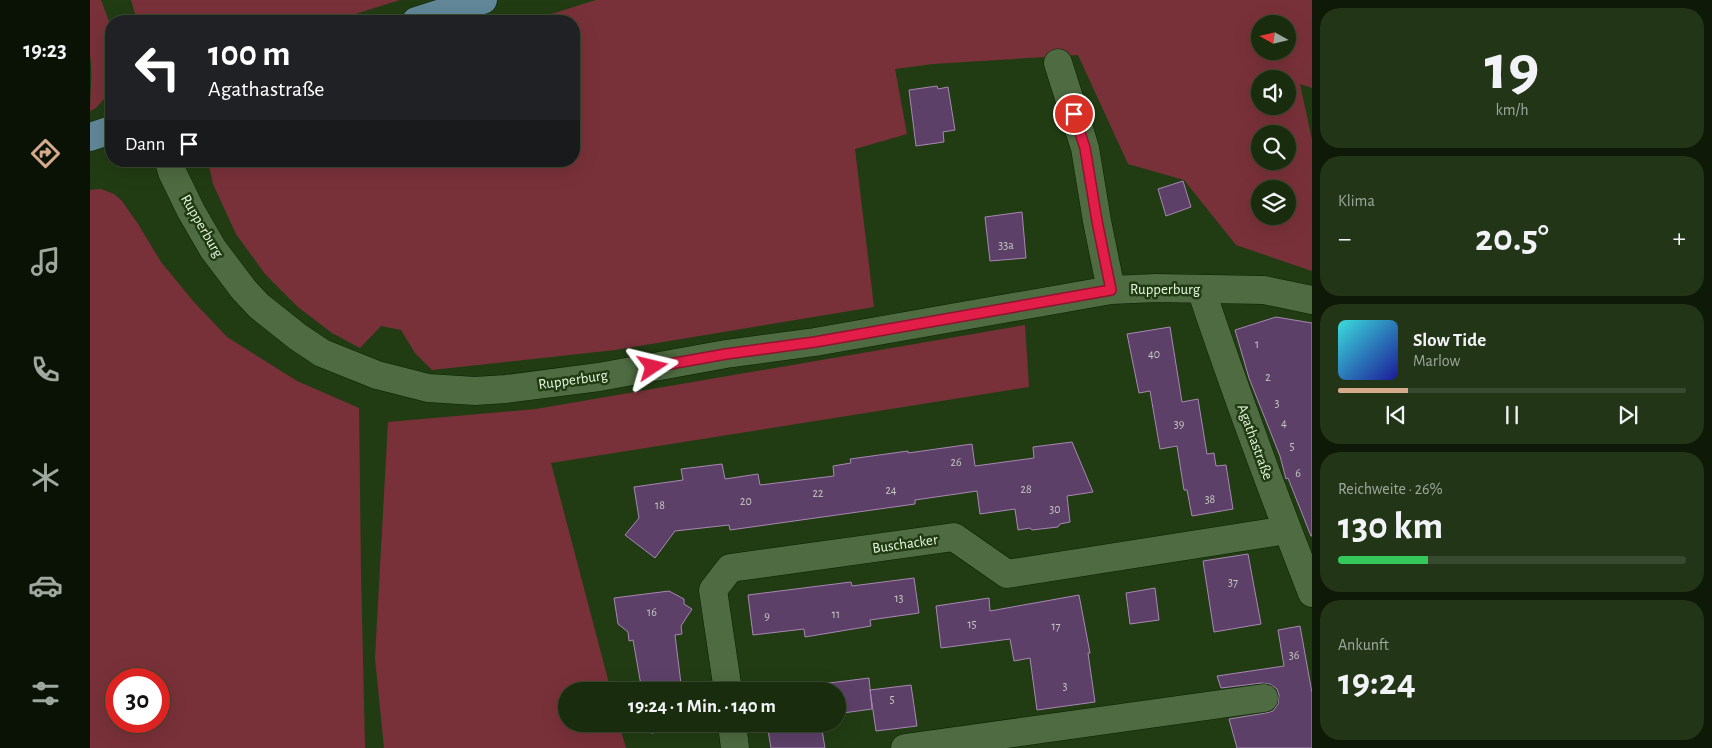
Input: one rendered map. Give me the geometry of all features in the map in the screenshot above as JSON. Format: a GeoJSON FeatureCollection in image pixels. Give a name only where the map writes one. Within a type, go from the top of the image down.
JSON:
{"type":"FeatureCollection","features":[{"type":"Feature","properties":{"kind":"main road"},"geometry":{"type":"LineString","coordinates":[[435,15],[483,0]]}},
{"type":"Feature","properties":{"kind":"main road"},"geometry":{"type":"LineString","coordinates":[[90,137],[105,132]]}},
{"type":"Feature","properties":{"kind":"street"},"geometry":{"type":"LineString","coordinates":[[1058,63],[1085,148],[1111,290]]}},
{"type":"Feature","properties":{"kind":"street","name":"Rupperburg"},"geometry":{"type":"LineString","coordinates":[[171,167],[191,211],[213,249],[244,290],[264,310],[322,353],[377,375],[428,388],[475,391],[498,390],[590,378],[726,354],[815,342],[1111,290],[1156,288],[1264,290],[1312,300]]}},
{"type":"Feature","properties":{"kind":"street","name":"Agathastraße"},"geometry":{"type":"LineString","coordinates":[[1201,289],[1287,530],[1312,593]]}},
{"type":"Feature","properties":{"kind":"street","name":"Buschacker"},"geometry":{"type":"LineString","coordinates":[[727,682],[712,590],[730,568],[954,537],[1007,574],[1287,530]]}},
{"type":"Feature","properties":{"kind":"street"},"geometry":{"type":"LineString","coordinates":[[905,748],[1264,698]]}},
{"type":"Feature","properties":{"kind":"street"},"geometry":{"type":"LineString","coordinates":[[733,732],[735,748]]}},
{"type":"Feature","properties":{"kind":"shaded area"},"geometry":{"type":"Polygon","coordinates":[[[90,0],[101,0],[107,15],[105,15],[105,98],[96,108],[90,111],[90,0]]]}},
{"type":"Feature","properties":{"kind":"shaded area"},"geometry":{"type":"Polygon","coordinates":[[[131,0],[400,0],[352,15],[135,15],[131,0]]]}},
{"type":"Feature","properties":{"kind":"shaded area"},"geometry":{"type":"Polygon","coordinates":[[[596,0],[1312,0],[1312,88],[1300,84],[1312,140],[1312,271],[1236,245],[1184,180],[1128,164],[1078,55],[933,64],[895,69],[907,134],[855,149],[874,307],[615,350],[432,370],[415,353],[401,330],[381,326],[360,348],[332,333],[298,307],[265,274],[236,234],[213,184],[209,167],[580,167],[580,15],[548,15],[596,0]]]}},
{"type":"Feature","properties":{"kind":"shaded area"},"geometry":{"type":"Polygon","coordinates":[[[101,189],[114,194],[122,201],[161,262],[193,301],[227,337],[297,381],[359,408],[365,748],[90,748],[90,190],[101,189]]]}},
{"type":"Feature","properties":{"kind":"shaded area"},"geometry":{"type":"Polygon","coordinates":[[[1025,325],[1029,387],[551,463],[609,682],[558,682],[558,732],[621,732],[626,748],[384,748],[375,658],[388,422],[536,409],[1025,325]]]}},
{"type":"Feature","properties":{"kind":"building"},"geometry":{"type":"Polygon","coordinates":[[[937,86],[938,89],[948,87],[955,130],[943,132],[944,142],[916,146],[909,90],[937,86]]]}},
{"type":"Feature","properties":{"kind":"building"},"geometry":{"type":"Polygon","coordinates":[[[1183,181],[1191,207],[1166,216],[1158,189],[1183,181]]]}},
{"type":"Feature","properties":{"kind":"building"},"geometry":{"type":"Polygon","coordinates":[[[1022,212],[1026,258],[990,261],[985,217],[1022,212]]]}},
{"type":"Feature","properties":{"kind":"building"},"geometry":{"type":"Polygon","coordinates":[[[1276,317],[1312,323],[1312,536],[1288,478],[1286,479],[1280,456],[1249,378],[1235,330],[1276,317]]]}},
{"type":"Feature","properties":{"kind":"building"},"geometry":{"type":"Polygon","coordinates":[[[1170,327],[1182,402],[1198,399],[1207,454],[1214,453],[1216,466],[1226,465],[1233,509],[1192,516],[1187,490],[1184,490],[1177,446],[1160,449],[1150,391],[1139,393],[1127,334],[1170,327]]]}},
{"type":"Feature","properties":{"kind":"building"},"geometry":{"type":"Polygon","coordinates":[[[1072,442],[1093,492],[1067,496],[1070,522],[1060,524],[1058,527],[1018,530],[1015,509],[980,514],[977,491],[915,500],[915,504],[730,530],[729,525],[675,531],[655,558],[625,535],[639,518],[634,487],[683,480],[681,469],[722,464],[725,479],[758,474],[760,485],[834,476],[833,466],[851,463],[850,459],[908,451],[908,453],[972,444],[975,466],[1034,458],[1033,447],[1072,442]]]}},
{"type":"Feature","properties":{"kind":"building"},"geometry":{"type":"Polygon","coordinates":[[[1248,554],[1261,624],[1214,632],[1203,561],[1248,554]]]}},
{"type":"Feature","properties":{"kind":"building"},"geometry":{"type":"Polygon","coordinates":[[[914,578],[919,613],[870,620],[871,626],[805,637],[804,629],[753,635],[748,595],[851,582],[852,586],[914,578]]]}},
{"type":"Feature","properties":{"kind":"building"},"geometry":{"type":"Polygon","coordinates":[[[1155,588],[1159,620],[1130,624],[1126,593],[1155,588]]]}},
{"type":"Feature","properties":{"kind":"building"},"geometry":{"type":"Polygon","coordinates":[[[669,591],[684,599],[684,604],[692,609],[681,626],[682,634],[675,635],[681,682],[640,682],[633,640],[629,641],[628,632],[618,624],[614,598],[669,591]]]}},
{"type":"Feature","properties":{"kind":"building"},"geometry":{"type":"Polygon","coordinates":[[[1079,595],[1090,653],[1088,653],[1095,702],[1037,710],[1030,658],[1014,661],[1010,639],[941,648],[936,606],[989,598],[990,611],[1079,595]]]}},
{"type":"Feature","properties":{"kind":"building"},"geometry":{"type":"Polygon","coordinates":[[[1300,626],[1312,693],[1312,748],[1237,748],[1229,719],[1273,711],[1278,704],[1279,695],[1277,689],[1270,684],[1262,683],[1221,688],[1217,676],[1284,666],[1278,630],[1300,626]]]}},
{"type":"Feature","properties":{"kind":"building"},"geometry":{"type":"Polygon","coordinates":[[[869,678],[872,709],[846,713],[846,682],[837,682],[869,678]]]}},
{"type":"Feature","properties":{"kind":"building"},"geometry":{"type":"Polygon","coordinates":[[[911,685],[917,726],[876,731],[870,690],[911,685]]]}},
{"type":"Feature","properties":{"kind":"building"},"geometry":{"type":"Polygon","coordinates":[[[768,732],[822,732],[825,748],[771,748],[768,732]]]}},
{"type":"Feature","properties":{"kind":"route"},"geometry":{"type":"LineString","coordinates":[[653,367],[726,354],[815,342],[1111,290],[1085,148],[1074,114]]}}]}
